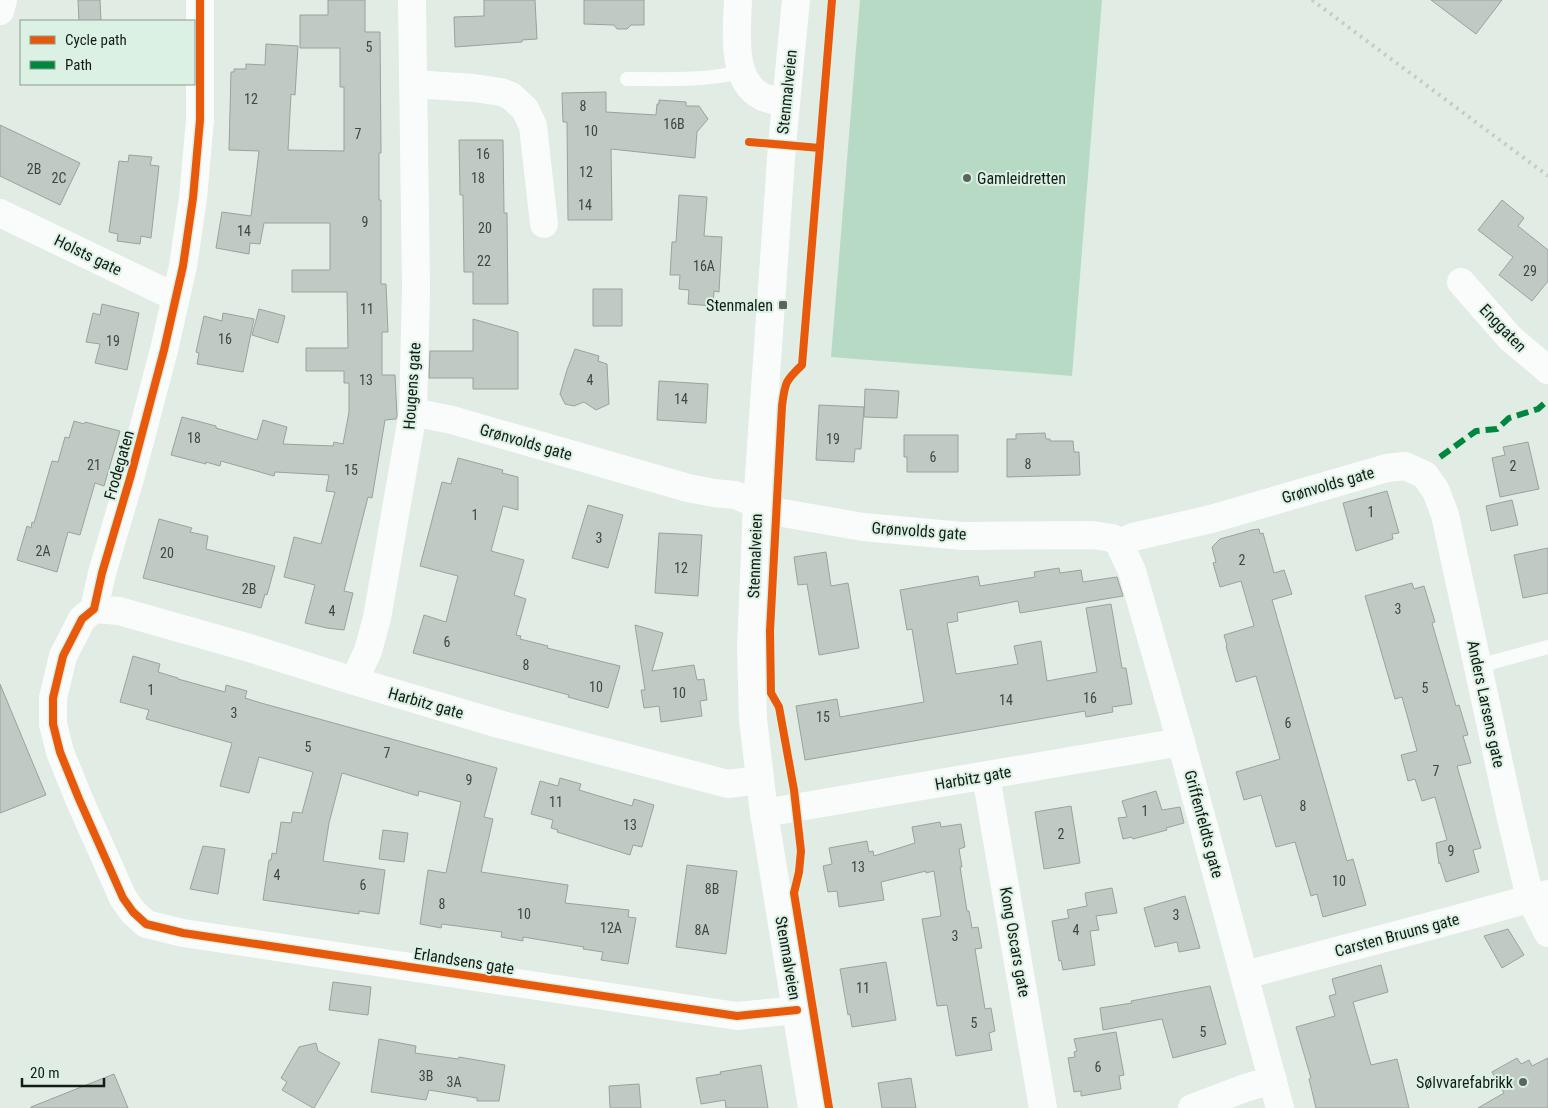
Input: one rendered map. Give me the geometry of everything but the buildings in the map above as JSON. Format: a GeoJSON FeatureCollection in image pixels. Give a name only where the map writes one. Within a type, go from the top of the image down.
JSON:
{"type":"FeatureCollection","features":[{"type":"Feature","properties":{"kind":"street"},"geometry":{"type":"LineString","coordinates":[[0,11],[3,0]]}},
{"type":"Feature","properties":{"kind":"street","name":"Frodegaten"},"geometry":{"type":"LineString","coordinates":[[132,912],[123,898],[60,752],[53,724],[53,698],[63,656],[82,619],[94,609],[102,573],[131,475],[164,350],[183,266],[193,198],[199,130],[200,0]]}},
{"type":"Feature","properties":{"kind":"street","name":"Hougens gate"},"geometry":{"type":"LineString","coordinates":[[354,681],[368,651],[377,618],[413,412],[416,289],[412,0]]}},
{"type":"Feature","properties":{"kind":"street"},"geometry":{"type":"LineString","coordinates":[[738,0],[737,48],[741,72],[752,89],[762,96],[786,103]]}},
{"type":"Feature","properties":{"kind":"street","name":"Stenmalveien"},"geometry":{"type":"LineString","coordinates":[[796,0],[786,103],[757,504],[751,649],[753,719],[764,813],[812,1108]]}},
{"type":"Feature","properties":{"kind":"street"},"geometry":{"type":"LineString","coordinates":[[412,84],[474,88],[501,92],[511,96],[525,109],[533,126],[544,224]]}},
{"type":"Feature","properties":{"kind":"street","name":"Holsts gate"},"geometry":{"type":"LineString","coordinates":[[0,213],[175,298]]}},
{"type":"Feature","properties":{"kind":"street","name":"Enggaten"},"geometry":{"type":"LineString","coordinates":[[1461,282],[1510,338],[1548,370]]}},
{"type":"Feature","properties":{"kind":"street","name":"Grønvolds gate"},"geometry":{"type":"LineString","coordinates":[[413,412],[461,423],[688,488],[735,495],[777,512],[862,527],[963,536],[1093,535],[1112,538],[1119,543],[1133,537],[1211,519],[1387,468],[1405,466],[1425,475]]}},
{"type":"Feature","properties":{"kind":"street","name":"Anders Larsens gate"},"geometry":{"type":"LineString","coordinates":[[1425,475],[1436,491],[1446,515],[1478,670],[1548,934]]}},
{"type":"Feature","properties":{"kind":"street","name":"Griffenfeldts gate"},"geometry":{"type":"LineString","coordinates":[[1119,543],[1132,571],[1181,742],[1280,1108]]}},
{"type":"Feature","properties":{"kind":"street","name":"Harbitz gate"},"geometry":{"type":"LineString","coordinates":[[94,609],[119,611],[246,647],[465,714],[728,784],[760,780]]}},
{"type":"Feature","properties":{"kind":"street","name":"Harbitz gate"},"geometry":{"type":"LineString","coordinates":[[764,813],[1181,742]]}},
{"type":"Feature","properties":{"kind":"street","name":"Kong Oscars gate"},"geometry":{"type":"LineString","coordinates":[[986,776],[1043,1108]]}},
{"type":"Feature","properties":{"kind":"street","name":"Carsten Bruuns gate"},"geometry":{"type":"LineString","coordinates":[[1245,975],[1539,896]]}},
{"type":"Feature","properties":{"kind":"street","name":"Erlandsens gate"},"geometry":{"type":"LineString","coordinates":[[132,912],[146,924],[183,933],[737,1016],[797,1010]]}},
{"type":"Feature","properties":{"kind":"street"},"geometry":{"type":"LineString","coordinates":[[1192,1108],[1245,1088],[1273,1080]]}},
{"type":"Feature","properties":{"kind":"lane"},"geometry":{"type":"LineString","coordinates":[[627,79],[722,77],[741,72]]}},
{"type":"Feature","properties":{"kind":"lane"},"geometry":{"type":"LineString","coordinates":[[1478,670],[1493,662],[1548,647]]}},
{"type":"Feature","properties":{"kind":"green space","name":"Gamleidretten"},"geometry":{"type":"Polygon","coordinates":[[[860,0],[1102,0],[1072,376],[831,357],[860,0]]]}},
{"type":"Feature","properties":{"kind":"railway"},"geometry":{"type":"LineString","coordinates":[[1312,0],[1548,176]]}},
{"type":"Feature","properties":{"kind":"marked path"},"geometry":{"type":"LineString","coordinates":[[1440,457],[1476,431],[1497,429],[1509,418],[1538,409],[1548,400]]}},
{"type":"Feature","properties":{"kind":"cycle path"},"geometry":{"type":"LineString","coordinates":[[200,0],[200,120],[193,198],[183,266],[164,350],[131,475],[102,573],[94,609],[82,619],[63,656],[53,698],[53,724],[60,752],[123,898],[133,912],[146,924],[183,933],[737,1016],[797,1010]]}},
{"type":"Feature","properties":{"kind":"cycle path"},"geometry":{"type":"LineString","coordinates":[[829,1108],[794,893],[801,851],[794,790],[779,707],[771,693],[770,631],[782,406],[787,383],[802,365],[832,0]]}},
{"type":"Feature","properties":{"kind":"cycle path"},"geometry":{"type":"LineString","coordinates":[[749,142],[820,148]]}},
{"type":"Feature","properties":{"kind":"place","name":"Gamleidretten"},"geometry":{"type":"Point","coordinates":[967,178]}},
{"type":"Feature","properties":{"kind":"place","name":"Stenmalen"},"geometry":{"type":"Point","coordinates":[783,305]}},
{"type":"Feature","properties":{"kind":"place","name":"Sølvvarefabrikk"},"geometry":{"type":"Point","coordinates":[1523,1082]}}]}
